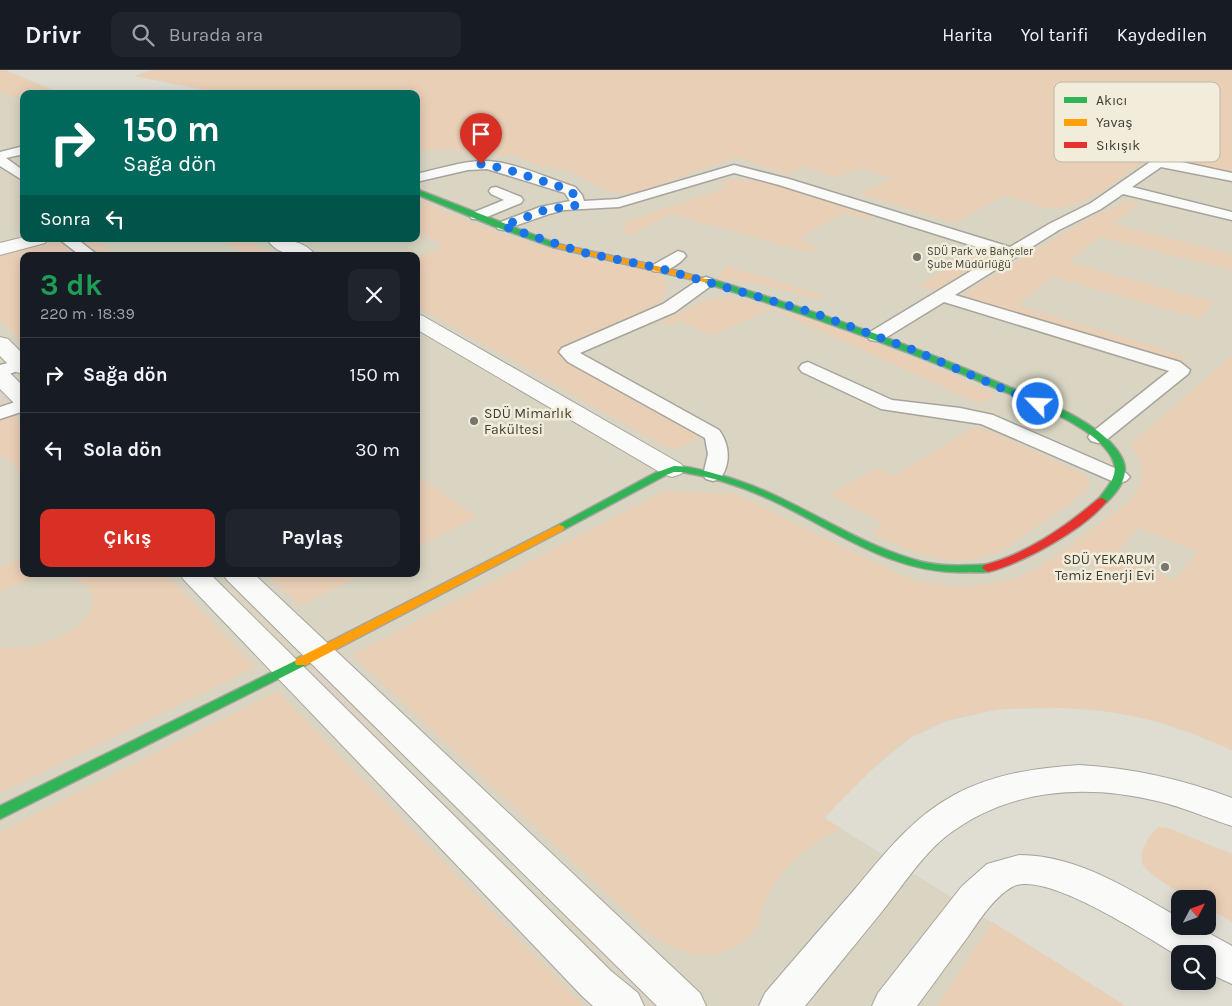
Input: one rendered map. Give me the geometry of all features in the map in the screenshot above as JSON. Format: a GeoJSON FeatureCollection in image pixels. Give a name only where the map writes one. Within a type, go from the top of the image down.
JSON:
{"type":"FeatureCollection","features":[{"type":"Feature","properties":{"kind":"street"},"geometry":{"type":"LineString","coordinates":[[420,193],[503,226],[581,252],[659,268],[814,313],[959,369],[1038,404],[1080,425],[1098,437],[1117,457],[1120,468],[1119,477],[1115,486],[1091,510],[1022,556],[983,570],[952,572],[926,568],[900,561],[750,486],[713,475],[672,469],[420,322]]}},
{"type":"Feature","properties":{"kind":"street"},"geometry":{"type":"LineString","coordinates":[[0,249],[27,242]]}},
{"type":"Feature","properties":{"kind":"street"},"geometry":{"type":"LineString","coordinates":[[281,242],[299,252]]}},
{"type":"Feature","properties":{"kind":"street"},"geometry":{"type":"LineString","coordinates":[[0,344],[20,363]]}},
{"type":"Feature","properties":{"kind":"street"},"geometry":{"type":"LineString","coordinates":[[0,376],[20,396]]}},
{"type":"Feature","properties":{"kind":"street"},"geometry":{"type":"LineString","coordinates":[[0,813],[318,653],[672,469]]}},
{"type":"Feature","properties":{"kind":"street"},"geometry":{"type":"LineString","coordinates":[[197,577],[597,984],[623,1006]]}},
{"type":"Feature","properties":{"kind":"street"},"geometry":{"type":"LineString","coordinates":[[240,577],[685,1006]]}},
{"type":"Feature","properties":{"kind":"street"},"geometry":{"type":"LineString","coordinates":[[780,1006],[912,847],[954,812],[988,794],[1019,784],[1044,780],[1074,778],[1110,779],[1180,793],[1232,812]]}},
{"type":"Feature","properties":{"kind":"street"},"geometry":{"type":"LineString","coordinates":[[893,1006],[975,897],[1000,875],[1019,870],[1039,870],[1064,876],[1090,887],[1232,966]]}},
{"type":"Feature","properties":{"kind":"lane"},"geometry":{"type":"LineString","coordinates":[[0,156],[20,151]]}},
{"type":"Feature","properties":{"kind":"lane"},"geometry":{"type":"LineString","coordinates":[[0,160],[20,174]]}},
{"type":"Feature","properties":{"kind":"lane"},"geometry":{"type":"LineString","coordinates":[[876,336],[1160,163],[1232,178]]}},
{"type":"Feature","properties":{"kind":"lane"},"geometry":{"type":"LineString","coordinates":[[420,177],[468,166],[495,166],[567,189],[575,195],[578,205]]}},
{"type":"Feature","properties":{"kind":"lane"},"geometry":{"type":"LineString","coordinates":[[503,226],[545,210],[578,205],[619,203],[734,169],[784,182],[1012,253]]}},
{"type":"Feature","properties":{"kind":"lane"},"geometry":{"type":"LineString","coordinates":[[1120,189],[1232,216]]}},
{"type":"Feature","properties":{"kind":"lane"},"geometry":{"type":"LineString","coordinates":[[477,216],[516,200],[496,191]]}},
{"type":"Feature","properties":{"kind":"lane"},"geometry":{"type":"LineString","coordinates":[[71,242],[85,252]]}},
{"type":"Feature","properties":{"kind":"lane"},"geometry":{"type":"LineString","coordinates":[[659,268],[678,256]]}},
{"type":"Feature","properties":{"kind":"lane"},"geometry":{"type":"LineString","coordinates":[[706,282],[669,308],[568,352],[574,358],[712,434],[718,443],[719,452],[713,475]]}},
{"type":"Feature","properties":{"kind":"lane"},"geometry":{"type":"LineString","coordinates":[[942,296],[1174,366],[1181,370],[1098,437]]}},
{"type":"Feature","properties":{"kind":"lane"},"geometry":{"type":"LineString","coordinates":[[0,371],[20,367]]}},
{"type":"Feature","properties":{"kind":"lane"},"geometry":{"type":"LineString","coordinates":[[808,368],[888,405],[986,419],[1119,477]]}},
{"type":"Feature","properties":{"kind":"lane"},"geometry":{"type":"LineString","coordinates":[[0,413],[20,406]]}},
{"type":"Feature","properties":{"kind":"shaded area"},"geometry":{"type":"Polygon","coordinates":[[[0,70],[5,70],[52,90],[20,90],[20,242],[420,242],[420,142],[1054,117],[1054,162],[1220,162],[1220,110],[1232,110],[1232,750],[1152,720],[1107,711],[1063,708],[999,709],[947,721],[910,738],[874,768],[824,818],[1126,1006],[0,1006],[0,70]]]}},
{"type":"Feature","properties":{"kind":"shaded area"},"geometry":{"type":"Polygon","coordinates":[[[0,70],[5,70],[52,90],[20,90],[20,95],[10,97],[0,91],[0,70]]]}},
{"type":"Feature","properties":{"kind":"shaded area"},"geometry":{"type":"Polygon","coordinates":[[[151,70],[1232,70],[1232,173],[1181,162],[1220,162],[1220,82],[1054,82],[1054,162],[1143,162],[1117,181],[1079,203],[1066,207],[1048,208],[1005,195],[955,223],[859,193],[892,178],[861,168],[836,177],[804,167],[787,174],[740,158],[733,158],[637,193],[623,194],[602,189],[570,171],[541,166],[512,155],[485,156],[469,151],[431,149],[420,152],[420,90],[205,90],[134,76],[151,70]]]}},
{"type":"Feature","properties":{"kind":"shaded area"},"geometry":{"type":"Polygon","coordinates":[[[736,179],[766,182],[876,215],[868,220],[845,213],[803,235],[807,237],[800,241],[818,247],[809,252],[670,214],[631,235],[622,233],[626,228],[622,223],[728,187],[718,182],[736,179]]]}},
{"type":"Feature","properties":{"kind":"shaded area"},"geometry":{"type":"Polygon","coordinates":[[[420,200],[455,216],[516,239],[579,257],[632,265],[653,271],[661,276],[666,282],[666,286],[660,303],[571,344],[560,350],[559,354],[699,434],[700,438],[677,449],[662,445],[420,308],[420,256],[440,249],[442,244],[420,233],[420,200]]]}},
{"type":"Feature","properties":{"kind":"shaded area"},"geometry":{"type":"Polygon","coordinates":[[[1131,200],[1141,202],[1114,224],[1232,254],[1232,271],[1099,237],[1068,262],[1214,302],[1200,319],[1052,277],[1017,305],[1188,357],[1181,360],[1175,359],[970,298],[965,293],[1084,221],[1131,200]]]}},
{"type":"Feature","properties":{"kind":"shaded area"},"geometry":{"type":"Polygon","coordinates":[[[49,242],[60,242],[74,252],[20,252],[20,339],[0,321],[0,255],[49,242]]]}},
{"type":"Feature","properties":{"kind":"shaded area"},"geometry":{"type":"Polygon","coordinates":[[[82,242],[98,242],[112,252],[96,252],[82,242]]]}},
{"type":"Feature","properties":{"kind":"shaded area"},"geometry":{"type":"Polygon","coordinates":[[[226,242],[250,242],[268,252],[242,252],[226,242]]]}},
{"type":"Feature","properties":{"kind":"shaded area"},"geometry":{"type":"Polygon","coordinates":[[[981,248],[996,254],[938,291],[919,286],[981,248]]]}},
{"type":"Feature","properties":{"kind":"shaded area"},"geometry":{"type":"Polygon","coordinates":[[[726,266],[824,295],[818,299],[759,284],[717,278],[726,266]]]}},
{"type":"Feature","properties":{"kind":"shaded area"},"geometry":{"type":"Polygon","coordinates":[[[722,297],[752,302],[864,338],[996,395],[981,404],[776,311],[767,311],[711,336],[680,321],[669,326],[660,321],[705,301],[722,297]]]}},
{"type":"Feature","properties":{"kind":"shaded area"},"geometry":{"type":"Polygon","coordinates":[[[1232,355],[1232,750],[1192,733],[1161,723],[1122,714],[1092,710],[1028,708],[996,710],[965,716],[936,725],[898,746],[865,775],[824,818],[841,828],[813,845],[782,874],[767,897],[762,909],[760,923],[749,936],[737,946],[714,955],[691,954],[669,946],[649,933],[352,655],[664,491],[736,494],[901,575],[922,582],[963,587],[1000,582],[1019,577],[1051,560],[1130,501],[1142,475],[1141,463],[1133,449],[1132,443],[1232,355]],[[1139,528],[1115,554],[1174,580],[1198,553],[1197,552],[1139,528]],[[1081,557],[1058,573],[1074,582],[1096,566],[1081,557]]]}},
{"type":"Feature","properties":{"kind":"shaded area"},"geometry":{"type":"Polygon","coordinates":[[[0,400],[20,421],[20,472],[5,456],[0,457],[0,400]]]}},
{"type":"Feature","properties":{"kind":"shaded area"},"geometry":{"type":"Polygon","coordinates":[[[976,427],[993,432],[1082,473],[1090,482],[1088,488],[1071,503],[1012,544],[988,556],[966,560],[952,560],[924,555],[871,533],[883,524],[830,495],[876,468],[893,476],[976,427]]]}},
{"type":"Feature","properties":{"kind":"shaded area"},"geometry":{"type":"Polygon","coordinates":[[[420,477],[477,517],[420,546],[420,477]]]}},
{"type":"Feature","properties":{"kind":"shaded area"},"geometry":{"type":"Polygon","coordinates":[[[20,559],[20,577],[42,577],[30,579],[0,592],[0,567],[20,559]]]}},
{"type":"Feature","properties":{"kind":"shaded area"},"geometry":{"type":"Polygon","coordinates":[[[67,577],[169,577],[255,667],[0,793],[0,647],[26,647],[41,644],[71,631],[82,622],[90,611],[93,599],[89,588],[67,577]]]}},
{"type":"Feature","properties":{"kind":"shaded area"},"geometry":{"type":"Polygon","coordinates":[[[270,577],[358,577],[300,606],[270,577]]]}},
{"type":"Feature","properties":{"kind":"shaded area"},"geometry":{"type":"Polygon","coordinates":[[[277,691],[584,1006],[0,1006],[0,832],[277,691]]]}},
{"type":"Feature","properties":{"kind":"shaded area"},"geometry":{"type":"Polygon","coordinates":[[[1158,827],[1168,828],[1232,854],[1232,922],[1216,913],[1216,890],[1176,890],[1146,869],[1143,865],[1142,855],[1151,834],[1158,827]]]}},
{"type":"Feature","properties":{"kind":"shaded area"},"geometry":{"type":"Polygon","coordinates":[[[992,922],[1126,1006],[937,1006],[992,922]]]}},
{"type":"Feature","properties":{"kind":"traffic: fast"},"geometry":{"type":"LineString","coordinates":[[420,193],[496,224],[556,245]]}},
{"type":"Feature","properties":{"kind":"traffic: fast"},"geometry":{"type":"LineString","coordinates":[[708,281],[783,304],[894,344],[1032,400],[1066,416],[1097,435],[1109,446],[1117,458],[1120,470],[1117,482],[1102,501]]}},
{"type":"Feature","properties":{"kind":"traffic: fast"},"geometry":{"type":"LineString","coordinates":[[559,528],[663,473],[674,469],[682,469],[738,482],[774,497],[876,550],[911,563],[948,570],[988,568]]}},
{"type":"Feature","properties":{"kind":"traffic: fast"},"geometry":{"type":"LineString","coordinates":[[0,813],[301,662]]}},
{"type":"Feature","properties":{"kind":"traffic: slow"},"geometry":{"type":"LineString","coordinates":[[556,245],[708,281]]}},
{"type":"Feature","properties":{"kind":"traffic: slow"},"geometry":{"type":"LineString","coordinates":[[301,662],[559,528]]}},
{"type":"Feature","properties":{"kind":"traffic: jam"},"geometry":{"type":"LineString","coordinates":[[988,568],[1016,559],[1048,541],[1079,520],[1102,501]]}},
{"type":"Feature","properties":{"kind":"place","name":"SDÜ Park ve Bahçeler Şube Müdürlüğü"},"geometry":{"type":"Point","coordinates":[917,257]}},
{"type":"Feature","properties":{"kind":"place","name":"SDÜ Mimarlık Fakültesi"},"geometry":{"type":"Point","coordinates":[474,421]}},
{"type":"Feature","properties":{"kind":"place","name":"SDÜ YEKARUM Temiz Enerji Evi"},"geometry":{"type":"Point","coordinates":[1165,567]}},
{"type":"Feature","properties":{"kind":"route"},"geometry":{"type":"LineString","coordinates":[[481,164],[506,169],[570,190],[576,197],[578,205],[545,210],[503,226],[569,249],[604,258],[659,268],[814,313],[911,349],[1038,404]]}}]}
